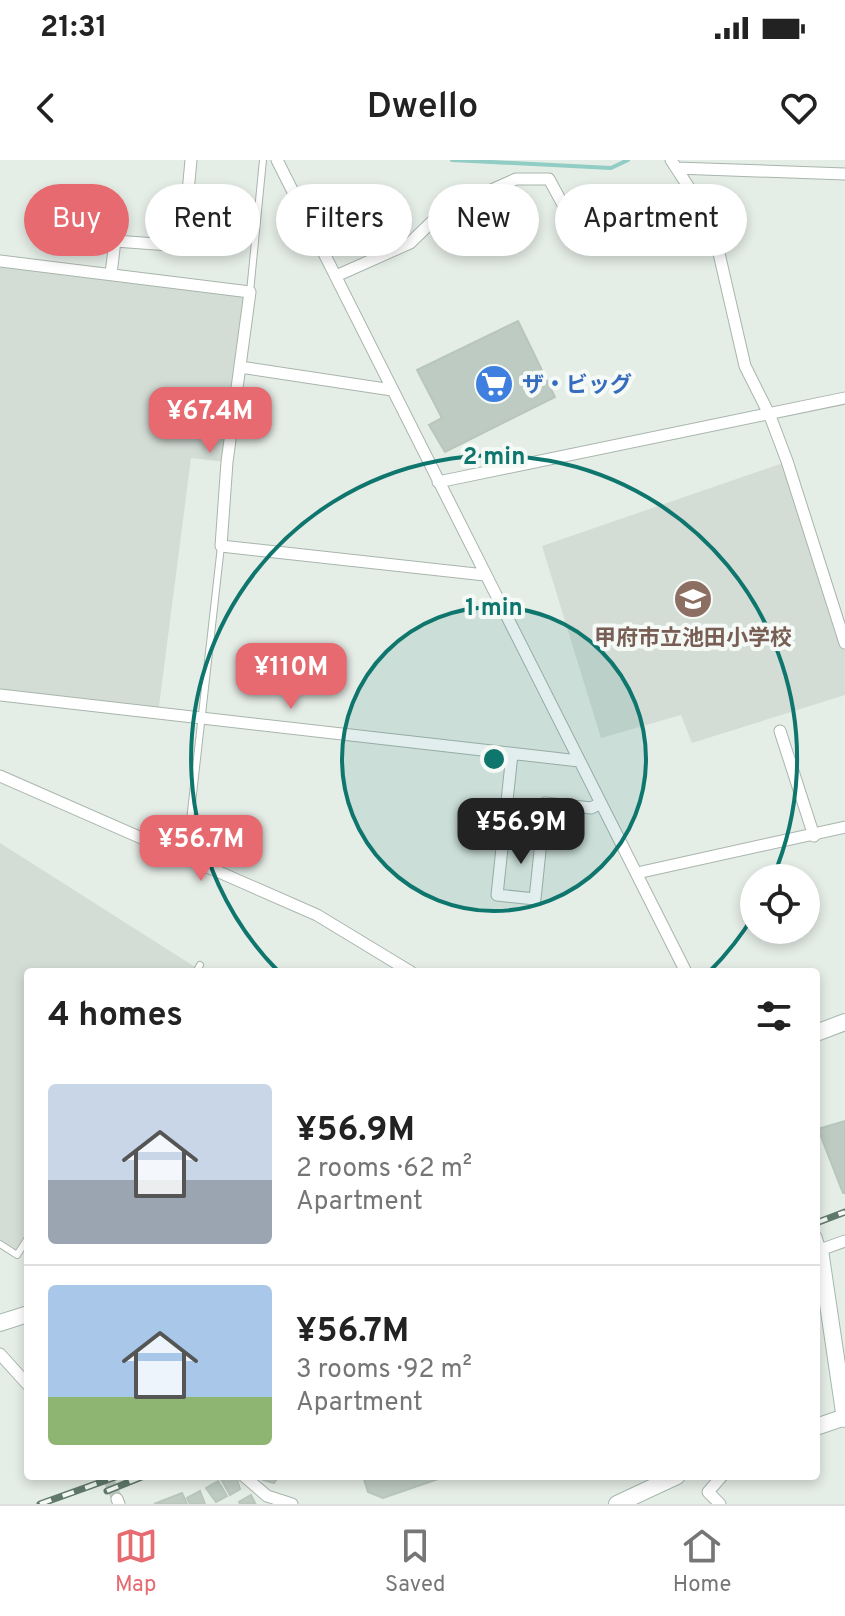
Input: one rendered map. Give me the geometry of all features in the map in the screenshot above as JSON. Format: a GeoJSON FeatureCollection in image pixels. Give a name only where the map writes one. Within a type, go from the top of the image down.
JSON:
{"type":"FeatureCollection","features":[{"type":"Feature","properties":{"kind":"street"},"geometry":{"type":"LineString","coordinates":[[111,274],[115,241],[183,246],[191,160]]}},
{"type":"Feature","properties":{"kind":"street"},"geometry":{"type":"LineString","coordinates":[[277,160],[684,968]]}},
{"type":"Feature","properties":{"kind":"street"},"geometry":{"type":"LineString","coordinates":[[674,164],[845,174]]}},
{"type":"Feature","properties":{"kind":"street"},"geometry":{"type":"LineString","coordinates":[[674,164],[712,223],[745,366],[770,416],[845,643]]}},
{"type":"Feature","properties":{"kind":"street"},"geometry":{"type":"LineString","coordinates":[[336,276],[410,243],[442,212],[516,179],[549,179],[555,190]]}},
{"type":"Feature","properties":{"kind":"street"},"geometry":{"type":"LineString","coordinates":[[0,261],[250,292],[221,546],[485,575]]}},
{"type":"Feature","properties":{"kind":"street"},"geometry":{"type":"LineString","coordinates":[[240,367],[392,390]]}},
{"type":"Feature","properties":{"kind":"street"},"geometry":{"type":"LineString","coordinates":[[438,482],[770,416],[845,398]]}},
{"type":"Feature","properties":{"kind":"street"},"geometry":{"type":"LineString","coordinates":[[0,695],[579,761]]}},
{"type":"Feature","properties":{"kind":"street"},"geometry":{"type":"LineString","coordinates":[[780,731],[814,836]]}},
{"type":"Feature","properties":{"kind":"street"},"geometry":{"type":"LineString","coordinates":[[512,754],[497,895],[535,899],[545,803],[591,808],[601,803]]}},
{"type":"Feature","properties":{"kind":"street"},"geometry":{"type":"LineString","coordinates":[[0,776],[317,915],[404,968]]}},
{"type":"Feature","properties":{"kind":"street"},"geometry":{"type":"LineString","coordinates":[[637,873],[845,827]]}},
{"type":"Feature","properties":{"kind":"street"},"geometry":{"type":"LineString","coordinates":[[820,1031],[845,1022]]}},
{"type":"Feature","properties":{"kind":"street"},"geometry":{"type":"LineString","coordinates":[[820,1243],[845,1241]]}},
{"type":"Feature","properties":{"kind":"street"},"geometry":{"type":"LineString","coordinates":[[820,1255],[845,1417],[820,1426]]}},
{"type":"Feature","properties":{"kind":"street"},"geometry":{"type":"LineString","coordinates":[[0,1323],[24,1315]]}},
{"type":"Feature","properties":{"kind":"street"},"geometry":{"type":"LineString","coordinates":[[0,1354],[24,1381]]}},
{"type":"Feature","properties":{"kind":"street"},"geometry":{"type":"LineString","coordinates":[[249,1480],[267,1496],[292,1504]]}},
{"type":"Feature","properties":{"kind":"street"},"geometry":{"type":"LineString","coordinates":[[617,1504],[668,1480]]}},
{"type":"Feature","properties":{"kind":"street"},"geometry":{"type":"LineString","coordinates":[[718,1480],[708,1492],[720,1504]]}},
{"type":"Feature","properties":{"kind":"lane"},"geometry":{"type":"LineString","coordinates":[[250,292],[263,160]]}},
{"type":"Feature","properties":{"kind":"lane"},"geometry":{"type":"LineString","coordinates":[[186,858],[221,546]]}},
{"type":"Feature","properties":{"kind":"lane"},"geometry":{"type":"LineString","coordinates":[[0,1244],[17,1255],[24,1244]]}},
{"type":"Feature","properties":{"kind":"shaded area"},"geometry":{"type":"Polygon","coordinates":[[[0,261],[250,292],[227,462],[191,458],[158,714],[0,695],[0,261]]]}},
{"type":"Feature","properties":{"kind":"shaded area","name":"甲府市立池田小学校"},"geometry":{"type":"Polygon","coordinates":[[[783,463],[845,651],[845,695],[692,743],[681,715],[601,738],[542,546],[783,463]]]}},
{"type":"Feature","properties":{"kind":"shaded area"},"geometry":{"type":"Polygon","coordinates":[[[0,843],[197,968],[24,968],[24,1238],[14,1253],[0,1245],[0,843]]]}},
{"type":"Feature","properties":{"kind":"building"},"geometry":{"type":"Polygon","coordinates":[[[518,321],[555,397],[445,452],[429,425],[442,418],[417,370],[518,321]]]}},
{"type":"Feature","properties":{"kind":"building"},"geometry":{"type":"Polygon","coordinates":[[[845,1121],[845,1193],[820,1134],[820,1128],[845,1121]]]}},
{"type":"Feature","properties":{"kind":"building"},"geometry":{"type":"Polygon","coordinates":[[[222,1480],[237,1480],[240,1489],[230,1495],[222,1480]]]}},
{"type":"Feature","properties":{"kind":"building"},"geometry":{"type":"Polygon","coordinates":[[[364,1480],[435,1480],[383,1498],[368,1492],[364,1480]]]}},
{"type":"Feature","properties":{"kind":"building"},"geometry":{"type":"Polygon","coordinates":[[[218,1481],[227,1496],[216,1502],[206,1488],[218,1481]]]}},
{"type":"Feature","properties":{"kind":"building"},"geometry":{"type":"Polygon","coordinates":[[[200,1491],[205,1504],[190,1504],[187,1498],[200,1491]]]}},
{"type":"Feature","properties":{"kind":"building"},"geometry":{"type":"Polygon","coordinates":[[[182,1493],[187,1504],[154,1504],[182,1493]]]}},
{"type":"Feature","properties":{"kind":"building"},"geometry":{"type":"Polygon","coordinates":[[[251,1495],[255,1503],[240,1504],[239,1502],[251,1495]]]}},
{"type":"Feature","properties":{"kind":"waterway"},"geometry":{"type":"LineString","coordinates":[[452,160],[611,168],[628,160]]}},
{"type":"Feature","properties":{"kind":"tunnel"},"geometry":{"type":"LineString","coordinates":[[109,1480],[117,1499]]}},
{"type":"Feature","properties":{"kind":"railway"},"geometry":{"type":"LineString","coordinates":[[820,1221],[845,1212]]}},
{"type":"Feature","properties":{"kind":"railway"},"geometry":{"type":"LineString","coordinates":[[40,1504],[107,1480]]}},
{"type":"Feature","properties":{"kind":"railway"},"geometry":{"type":"LineString","coordinates":[[107,1491],[134,1480]]}},
{"type":"Feature","properties":{"kind":"place","name":"ザ・ビッグ"},"geometry":{"type":"Point","coordinates":[494,384]}},
{"type":"Feature","properties":{"kind":"place","name":"甲府市立池田小学校"},"geometry":{"type":"Point","coordinates":[693,599]}}]}
